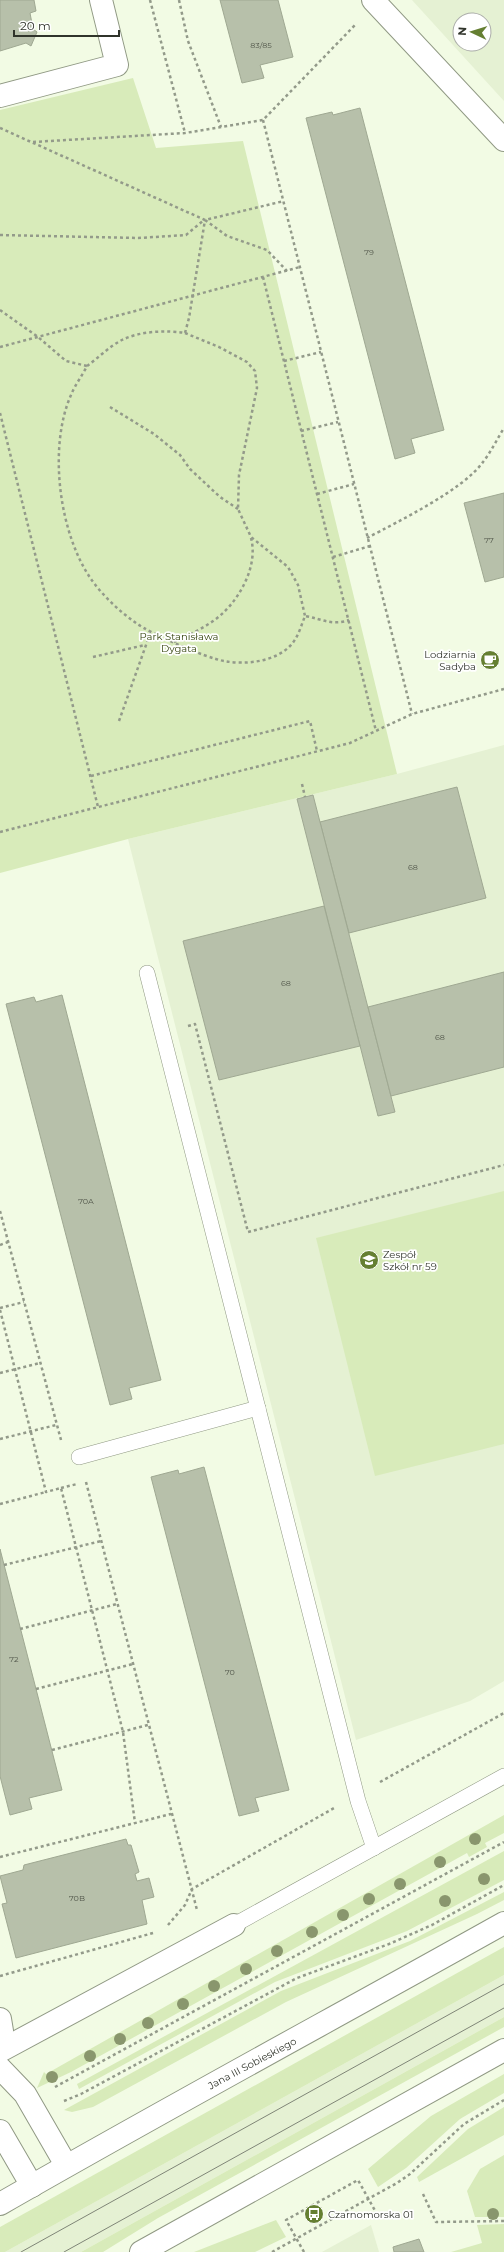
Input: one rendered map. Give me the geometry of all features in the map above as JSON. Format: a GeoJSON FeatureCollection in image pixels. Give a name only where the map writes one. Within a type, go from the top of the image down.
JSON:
{"type":"FeatureCollection","features":[{"type":"Feature","properties":{"kind":"main road"},"geometry":{"type":"LineString","coordinates":[[0,96],[117,65],[101,0]]}},
{"type":"Feature","properties":{"kind":"main road"},"geometry":{"type":"LineString","coordinates":[[374,2],[504,140]]}},
{"type":"Feature","properties":{"kind":"main road","name":"Jana III Sobieskiego"},"geometry":{"type":"LineString","coordinates":[[0,2204],[66,2165],[504,1923]]}},
{"type":"Feature","properties":{"kind":"main road"},"geometry":{"type":"LineString","coordinates":[[0,2051],[234,1925]]}},
{"type":"Feature","properties":{"kind":"main road"},"geometry":{"type":"LineString","coordinates":[[0,2019],[2,2031],[0,2035]]}},
{"type":"Feature","properties":{"kind":"main road"},"geometry":{"type":"LineString","coordinates":[[141,2252],[504,2050]]}},
{"type":"Feature","properties":{"kind":"main road"},"geometry":{"type":"LineString","coordinates":[[0,2068],[25,2094],[66,2165]]}},
{"type":"Feature","properties":{"kind":"main road"},"geometry":{"type":"LineString","coordinates":[[0,2131],[32,2186]]}},
{"type":"Feature","properties":{"kind":"lane"},"geometry":{"type":"LineString","coordinates":[[147,973],[358,1801],[374,1848]]}},
{"type":"Feature","properties":{"kind":"lane"},"geometry":{"type":"LineString","coordinates":[[79,1457],[258,1408]]}},
{"type":"Feature","properties":{"kind":"lane"},"geometry":{"type":"LineString","coordinates":[[234,1925],[504,1776]]}},
{"type":"Feature","properties":{"kind":"path"},"geometry":{"type":"LineString","coordinates":[[150,0],[184,133]]}},
{"type":"Feature","properties":{"kind":"path"},"geometry":{"type":"LineString","coordinates":[[179,0],[188,41],[220,127]]}},
{"type":"Feature","properties":{"kind":"path"},"geometry":{"type":"LineString","coordinates":[[33,142],[184,133],[263,120],[374,2]]}},
{"type":"Feature","properties":{"kind":"path"},"geometry":{"type":"LineString","coordinates":[[263,120],[412,714]]}},
{"type":"Feature","properties":{"kind":"path"},"geometry":{"type":"LineString","coordinates":[[0,128],[205,220],[227,236],[267,250],[287,271]]}},
{"type":"Feature","properties":{"kind":"path"},"geometry":{"type":"LineString","coordinates":[[0,234],[138,238],[186,235],[205,220],[284,201]]}},
{"type":"Feature","properties":{"kind":"path"},"geometry":{"type":"LineString","coordinates":[[184,333],[205,220]]}},
{"type":"Feature","properties":{"kind":"path"},"geometry":{"type":"LineString","coordinates":[[0,347],[300,267]]}},
{"type":"Feature","properties":{"kind":"path"},"geometry":{"type":"LineString","coordinates":[[263,277],[376,731]]}},
{"type":"Feature","properties":{"kind":"path"},"geometry":{"type":"LineString","coordinates":[[0,310],[38,337],[66,361],[87,366]]}},
{"type":"Feature","properties":{"kind":"path"},"geometry":{"type":"LineString","coordinates":[[174,642],[209,624],[223,612],[239,592],[249,574],[254,550],[251,537],[238,509],[239,475],[257,388],[255,371],[247,362],[219,347],[184,333],[175,332],[148,333],[123,339],[87,366],[70,396],[62,429],[59,467],[62,505],[75,546],[90,578],[111,602],[137,624],[174,642],[223,661],[245,663],[258,661],[279,654],[291,645],[305,616],[298,585],[288,566],[251,537]]}},
{"type":"Feature","properties":{"kind":"path"},"geometry":{"type":"LineString","coordinates":[[284,361],[321,352]]}},
{"type":"Feature","properties":{"kind":"path"},"geometry":{"type":"LineString","coordinates":[[110,407],[154,434],[180,455],[215,492],[238,509]]}},
{"type":"Feature","properties":{"kind":"path"},"geometry":{"type":"LineString","coordinates":[[0,413],[98,807]]}},
{"type":"Feature","properties":{"kind":"path"},"geometry":{"type":"LineString","coordinates":[[301,431],[338,422]]}},
{"type":"Feature","properties":{"kind":"path"},"geometry":{"type":"LineString","coordinates":[[367,538],[416,512],[458,485],[483,463],[504,428]]}},
{"type":"Feature","properties":{"kind":"path"},"geometry":{"type":"LineString","coordinates":[[317,494],[354,484]]}},
{"type":"Feature","properties":{"kind":"path"},"geometry":{"type":"LineString","coordinates":[[333,557],[370,546]]}},
{"type":"Feature","properties":{"kind":"path"},"geometry":{"type":"LineString","coordinates":[[305,616],[335,624],[349,620]]}},
{"type":"Feature","properties":{"kind":"path"},"geometry":{"type":"LineString","coordinates":[[120,721],[145,644],[151,631]]}},
{"type":"Feature","properties":{"kind":"path"},"geometry":{"type":"LineString","coordinates":[[93,657],[145,644]]}},
{"type":"Feature","properties":{"kind":"path"},"geometry":{"type":"LineString","coordinates":[[0,832],[350,743],[412,714],[504,689]]}},
{"type":"Feature","properties":{"kind":"path"},"geometry":{"type":"LineString","coordinates":[[91,776],[310,721],[318,752]]}},
{"type":"Feature","properties":{"kind":"path"},"geometry":{"type":"LineString","coordinates":[[302,784],[305,797]]}},
{"type":"Feature","properties":{"kind":"path"},"geometry":{"type":"LineString","coordinates":[[162,1032],[195,1024],[248,1232],[504,1165]]}},
{"type":"Feature","properties":{"kind":"path"},"geometry":{"type":"LineString","coordinates":[[0,1210],[61,1442],[79,1457],[86,1482],[171,1814],[192,1890],[204,1942]]}},
{"type":"Feature","properties":{"kind":"path"},"geometry":{"type":"LineString","coordinates":[[0,1245],[8,1242]]}},
{"type":"Feature","properties":{"kind":"path"},"geometry":{"type":"LineString","coordinates":[[24,1302],[0,1309],[32,1431],[46,1492]]}},
{"type":"Feature","properties":{"kind":"path"},"geometry":{"type":"LineString","coordinates":[[0,1373],[40,1363]]}},
{"type":"Feature","properties":{"kind":"path"},"geometry":{"type":"LineString","coordinates":[[0,1439],[56,1425]]}},
{"type":"Feature","properties":{"kind":"path"},"geometry":{"type":"LineString","coordinates":[[0,1504],[86,1482]]}},
{"type":"Feature","properties":{"kind":"path"},"geometry":{"type":"LineString","coordinates":[[61,1488],[123,1732],[135,1823]]}},
{"type":"Feature","properties":{"kind":"path"},"geometry":{"type":"LineString","coordinates":[[4,1565],[101,1541]]}},
{"type":"Feature","properties":{"kind":"path"},"geometry":{"type":"LineString","coordinates":[[20,1629],[117,1604]]}},
{"type":"Feature","properties":{"kind":"path"},"geometry":{"type":"LineString","coordinates":[[36,1689],[133,1664]]}},
{"type":"Feature","properties":{"kind":"path"},"geometry":{"type":"LineString","coordinates":[[52,1750],[148,1725]]}},
{"type":"Feature","properties":{"kind":"path"},"geometry":{"type":"LineString","coordinates":[[0,1857],[171,1814]]}},
{"type":"Feature","properties":{"kind":"path"},"geometry":{"type":"LineString","coordinates":[[54,2088],[504,1842]]}},
{"type":"Feature","properties":{"kind":"path"},"geometry":{"type":"LineString","coordinates":[[62,2102],[81,2094],[297,1978],[389,1944],[432,1925],[504,1885]]}},
{"type":"Feature","properties":{"kind":"path"},"geometry":{"type":"LineString","coordinates":[[166,1928],[186,1905],[192,1890]]}},
{"type":"Feature","properties":{"kind":"path"},"geometry":{"type":"LineString","coordinates":[[0,1976],[159,1930]]}},
{"type":"Feature","properties":{"kind":"path"},"geometry":{"type":"LineString","coordinates":[[272,2252],[297,2240],[369,2200],[410,2174],[464,2124],[504,2100]]}},
{"type":"Feature","properties":{"kind":"path"},"geometry":{"type":"LineString","coordinates":[[304,2252],[286,2220],[358,2180],[378,2216]]}},
{"type":"Feature","properties":{"kind":"path"},"geometry":{"type":"LineString","coordinates":[[423,2194],[436,2222],[504,2221]]}},
{"type":"Feature","properties":{"kind":"shaded area"},"geometry":{"type":"Polygon","coordinates":[[[412,0],[504,0],[504,101],[459,52],[492,52],[492,12],[452,12],[452,44],[412,0]]]}},
{"type":"Feature","properties":{"kind":"shaded area","name":"Zespół Szkół nr 59"},"geometry":{"type":"Polygon","coordinates":[[[504,745],[504,1681],[470,1701],[356,1740],[128,839],[397,774],[504,745]]]}},
{"type":"Feature","properties":{"kind":"shaded area"},"geometry":{"type":"Polygon","coordinates":[[[504,1975],[504,2017],[81,2252],[5,2252],[504,1975]]]}},
{"type":"Feature","properties":{"kind":"shaded area"},"geometry":{"type":"Polygon","coordinates":[[[371,2225],[379,2252],[322,2252],[371,2225]]]}},
{"type":"Feature","properties":{"kind":"green space","name":"Park Stanisława Dygata"},"geometry":{"type":"Polygon","coordinates":[[[133,78],[156,148],[243,141],[397,774],[128,839],[0,873],[0,110],[133,78]]]}},
{"type":"Feature","properties":{"kind":"green space"},"geometry":{"type":"Polygon","coordinates":[[[504,1191],[504,1444],[375,1476],[316,1238],[504,1191]]]}},
{"type":"Feature","properties":{"kind":"green space"},"geometry":{"type":"Polygon","coordinates":[[[504,1815],[504,1833],[485,1843],[487,1847],[469,1857],[467,1853],[71,2072],[37,2088],[44,2072],[46,2074],[504,1815]]]}},
{"type":"Feature","properties":{"kind":"green space"},"geometry":{"type":"Polygon","coordinates":[[[504,1851],[504,1880],[407,1931],[275,1982],[79,2089],[77,2084],[504,1851]]]}},
{"type":"Feature","properties":{"kind":"green space"},"geometry":{"type":"Polygon","coordinates":[[[504,1892],[504,1900],[477,1914],[286,2002],[93,2107],[72,2112],[64,2110],[281,1991],[410,1941],[504,1892]]]}},
{"type":"Feature","properties":{"kind":"green space"},"geometry":{"type":"Polygon","coordinates":[[[504,1947],[504,1975],[5,2252],[0,2252],[0,2227],[504,1947]]]}},
{"type":"Feature","properties":{"kind":"green space"},"geometry":{"type":"Polygon","coordinates":[[[504,2017],[504,2027],[158,2218],[103,2252],[81,2252],[504,2017]]]}},
{"type":"Feature","properties":{"kind":"green space"},"geometry":{"type":"Polygon","coordinates":[[[504,2074],[504,2093],[460,2119],[406,2168],[378,2187],[368,2169],[431,2116],[504,2074]]]}},
{"type":"Feature","properties":{"kind":"green space"},"geometry":{"type":"Polygon","coordinates":[[[504,2107],[504,2135],[419,2182],[417,2177],[468,2129],[504,2107]]]}},
{"type":"Feature","properties":{"kind":"green space"},"geometry":{"type":"Polygon","coordinates":[[[504,2155],[504,2217],[475,2217],[467,2191],[480,2169],[504,2155]]]}},
{"type":"Feature","properties":{"kind":"green space"},"geometry":{"type":"Polygon","coordinates":[[[276,2220],[286,2237],[255,2252],[194,2252],[276,2220]]]}},
{"type":"Feature","properties":{"kind":"green space"},"geometry":{"type":"Polygon","coordinates":[[[504,2224],[504,2252],[451,2252],[482,2243],[477,2225],[504,2224]]]}},
{"type":"Feature","properties":{"kind":"building"},"geometry":{"type":"Polygon","coordinates":[[[0,0],[34,0],[36,11],[30,13],[33,29],[37,32],[31,46],[26,43],[0,51],[0,0]]]}},
{"type":"Feature","properties":{"kind":"building"},"geometry":{"type":"Polygon","coordinates":[[[220,0],[278,0],[293,57],[260,65],[264,78],[242,83],[220,0]]]}},
{"type":"Feature","properties":{"kind":"building"},"geometry":{"type":"Polygon","coordinates":[[[360,108],[444,430],[411,439],[415,453],[395,459],[306,118],[332,112],[333,115],[360,108]]]}},
{"type":"Feature","properties":{"kind":"building"},"geometry":{"type":"Polygon","coordinates":[[[504,493],[504,577],[485,582],[464,503],[504,493]]]}},
{"type":"Feature","properties":{"kind":"building"},"geometry":{"type":"Polygon","coordinates":[[[457,787],[486,898],[349,933],[320,822],[457,787]]]}},
{"type":"Feature","properties":{"kind":"building"},"geometry":{"type":"Polygon","coordinates":[[[313,795],[395,1112],[378,1116],[297,799],[313,795]]]}},
{"type":"Feature","properties":{"kind":"building"},"geometry":{"type":"Polygon","coordinates":[[[324,906],[360,1046],[219,1080],[183,941],[324,906]]]}},
{"type":"Feature","properties":{"kind":"building"},"geometry":{"type":"Polygon","coordinates":[[[504,972],[504,1067],[391,1096],[368,1007],[504,972]]]}},
{"type":"Feature","properties":{"kind":"building"},"geometry":{"type":"Polygon","coordinates":[[[62,995],[161,1380],[129,1388],[132,1399],[110,1405],[6,1004],[34,997],[36,1002],[62,995]]]}},
{"type":"Feature","properties":{"kind":"building"},"geometry":{"type":"Polygon","coordinates":[[[204,1467],[289,1790],[255,1798],[259,1811],[239,1816],[151,1477],[178,1470],[179,1474],[204,1467]]]}},
{"type":"Feature","properties":{"kind":"building"},"geometry":{"type":"Polygon","coordinates":[[[0,1549],[62,1790],[29,1798],[32,1809],[10,1815],[0,1776],[0,1549]]]}},
{"type":"Feature","properties":{"kind":"building"},"geometry":{"type":"Polygon","coordinates":[[[126,1839],[128,1845],[131,1845],[139,1872],[135,1874],[137,1881],[149,1878],[154,1897],[142,1900],[147,1924],[16,1958],[2,1904],[7,1903],[0,1876],[23,1870],[24,1865],[126,1839]]]}},
{"type":"Feature","properties":{"kind":"building"},"geometry":{"type":"Polygon","coordinates":[[[419,2239],[424,2252],[394,2252],[393,2247],[419,2239]]]}},
{"type":"Feature","properties":{"kind":"tram line"},"geometry":{"type":"LineString","coordinates":[[21,2252],[504,1984]]}},
{"type":"Feature","properties":{"kind":"tram line"},"geometry":{"type":"LineString","coordinates":[[64,2252],[504,2008]]}},
{"type":"Feature","properties":{"kind":"place","name":"Lodziarnia Sadyba"},"geometry":{"type":"Point","coordinates":[490,660]}},
{"type":"Feature","properties":{"kind":"place","name":"Zespół Szkół nr 59"},"geometry":{"type":"Point","coordinates":[369,1260]}},
{"type":"Feature","properties":{"kind":"place","name":"Czarnomorska 01"},"geometry":{"type":"Point","coordinates":[314,2214]}}]}
